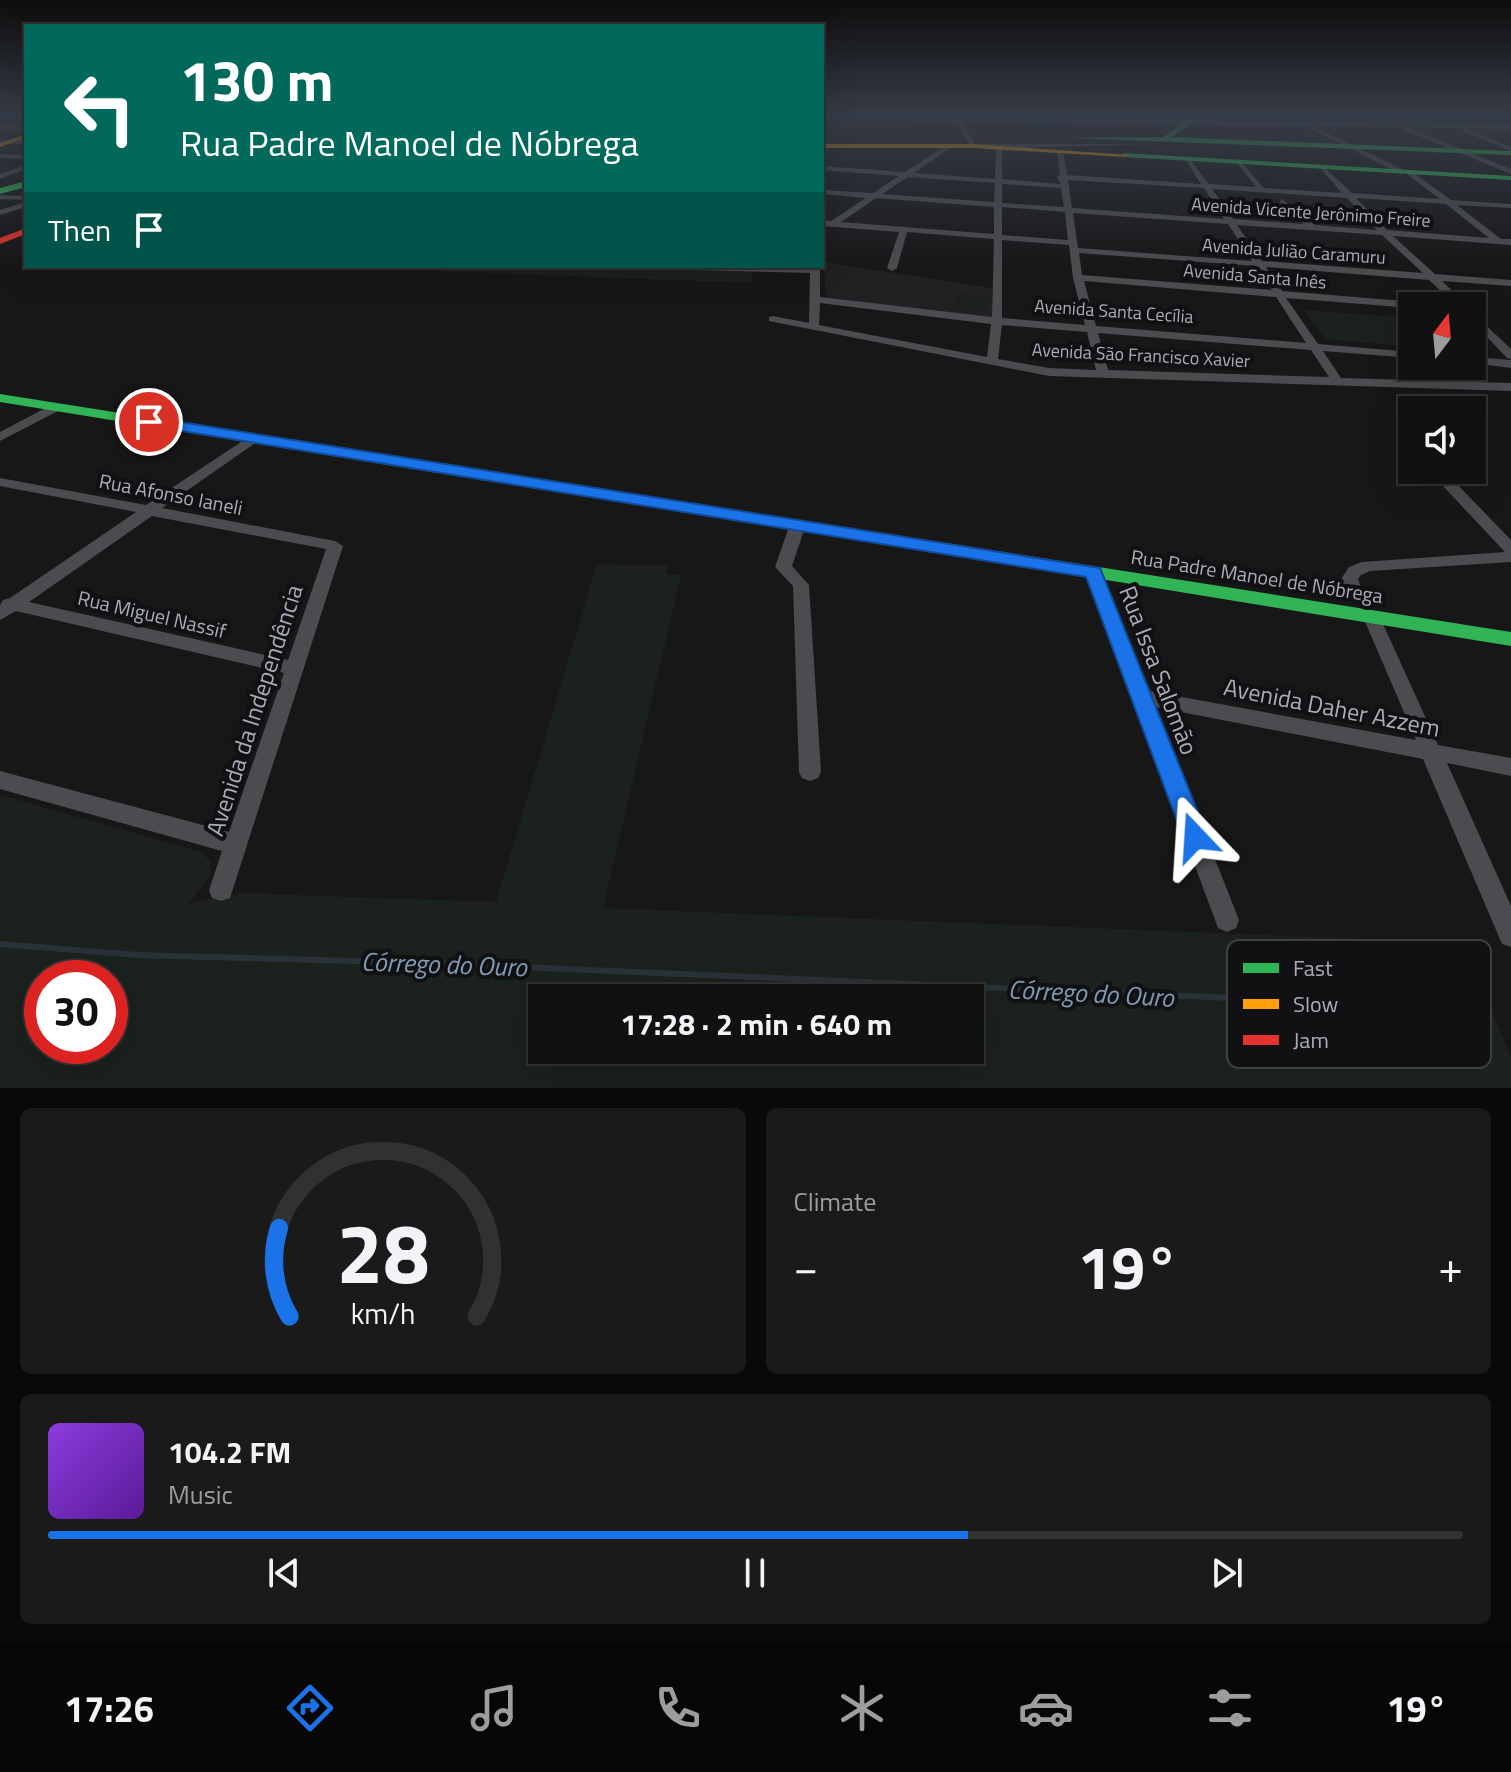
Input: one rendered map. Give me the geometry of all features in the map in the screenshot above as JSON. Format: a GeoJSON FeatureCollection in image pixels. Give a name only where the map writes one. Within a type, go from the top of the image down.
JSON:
{"type":"FeatureCollection","features":[{"type":"Feature","properties":{"kind":"street"},"geometry":{"type":"LineString","coordinates":[[827,223],[921,166]]}},
{"type":"Feature","properties":{"kind":"street"},"geometry":{"type":"LineString","coordinates":[[992,361],[997,321],[998,166]]}},
{"type":"Feature","properties":{"kind":"street"},"geometry":{"type":"LineString","coordinates":[[1061,166],[1078,278],[1103,373]]}},
{"type":"Feature","properties":{"kind":"street"},"geometry":{"type":"LineString","coordinates":[[1193,166],[1338,382]]}},
{"type":"Feature","properties":{"kind":"street"},"geometry":{"type":"LineString","coordinates":[[1242,166],[1261,189]]}},
{"type":"Feature","properties":{"kind":"street"},"geometry":{"type":"LineString","coordinates":[[1286,166],[1511,175]]}},
{"type":"Feature","properties":{"kind":"street"},"geometry":{"type":"LineString","coordinates":[[1392,166],[1405,172],[1511,251]]}},
{"type":"Feature","properties":{"kind":"street"},"geometry":{"type":"LineString","coordinates":[[1491,166],[1511,175]]}},
{"type":"Feature","properties":{"kind":"street"},"geometry":{"type":"LineString","coordinates":[[0,179],[24,168]]}},
{"type":"Feature","properties":{"kind":"street"},"geometry":{"type":"LineString","coordinates":[[824,168],[998,182],[1206,186],[1511,206]]}},
{"type":"Feature","properties":{"kind":"street"},"geometry":{"type":"LineString","coordinates":[[1323,168],[1386,234],[1448,292]]}},
{"type":"Feature","properties":{"kind":"street"},"geometry":{"type":"LineString","coordinates":[[0,179],[24,182]]}},
{"type":"Feature","properties":{"kind":"street"},"geometry":{"type":"LineString","coordinates":[[0,189],[24,183]]}},
{"type":"Feature","properties":{"kind":"street","name":"Avenida Vicente Jerônimo Freire"},"geometry":{"type":"LineString","coordinates":[[824,192],[1233,223],[1301,224],[1314,228],[1511,242]]}},
{"type":"Feature","properties":{"kind":"street"},"geometry":{"type":"LineString","coordinates":[[0,197],[24,201]]}},
{"type":"Feature","properties":{"kind":"street"},"geometry":{"type":"LineString","coordinates":[[1282,201],[1301,224]]}},
{"type":"Feature","properties":{"kind":"street"},"geometry":{"type":"LineString","coordinates":[[0,213],[24,202]]}},
{"type":"Feature","properties":{"kind":"street","name":"Avenida Julião Caramuru"},"geometry":{"type":"LineString","coordinates":[[827,223],[1259,264],[1511,283]]}},
{"type":"Feature","properties":{"kind":"street"},"geometry":{"type":"LineString","coordinates":[[892,268],[904,229]]}},
{"type":"Feature","properties":{"kind":"street"},"geometry":{"type":"LineString","coordinates":[[0,241],[24,232]]}},
{"type":"Feature","properties":{"kind":"street"},"geometry":{"type":"LineString","coordinates":[[814,326],[815,268]]}},
{"type":"Feature","properties":{"kind":"street","name":"Avenida Santa Inês"},"geometry":{"type":"LineString","coordinates":[[1078,278],[1398,304]]}},
{"type":"Feature","properties":{"kind":"street","name":"Avenida Santa Cecília"},"geometry":{"type":"LineString","coordinates":[[814,299],[997,321],[1398,354]]}},
{"type":"Feature","properties":{"kind":"street","name":"Avenida São Francisco Xavier"},"geometry":{"type":"LineString","coordinates":[[773,319],[1049,372],[1511,387]]}},
{"type":"Feature","properties":{"kind":"street"},"geometry":{"type":"LineString","coordinates":[[1486,330],[1511,356]]}},
{"type":"Feature","properties":{"kind":"street"},"geometry":{"type":"LineString","coordinates":[[1486,361],[1511,364]]}},
{"type":"Feature","properties":{"kind":"street","name":"Rua Padre Manoel de Nóbrega"},"geometry":{"type":"LineString","coordinates":[[0,398],[1511,639]]}},
{"type":"Feature","properties":{"kind":"street"},"geometry":{"type":"LineString","coordinates":[[0,437],[55,407]]}},
{"type":"Feature","properties":{"kind":"street"},"geometry":{"type":"LineString","coordinates":[[5,607],[253,438]]}},
{"type":"Feature","properties":{"kind":"street","name":"Rua Afonso Ianeli"},"geometry":{"type":"LineString","coordinates":[[0,482],[335,546]]}},
{"type":"Feature","properties":{"kind":"street"},"geometry":{"type":"LineString","coordinates":[[1449,484],[1511,549]]}},
{"type":"Feature","properties":{"kind":"street"},"geometry":{"type":"LineString","coordinates":[[798,524],[783,567],[801,585],[810,772]]}},
{"type":"Feature","properties":{"kind":"street","name":"Avenida da Independência"},"geometry":{"type":"LineString","coordinates":[[221,890],[335,546]]}},
{"type":"Feature","properties":{"kind":"street"},"geometry":{"type":"LineString","coordinates":[[1353,590],[1349,579],[1351,574],[1368,566],[1511,557]]}},
{"type":"Feature","properties":{"kind":"street","name":"Rua Issa Salomão"},"geometry":{"type":"LineString","coordinates":[[1094,572],[1227,920]]}},
{"type":"Feature","properties":{"kind":"street","name":"Rua Miguel Nassif"},"geometry":{"type":"LineString","coordinates":[[5,607],[294,668]]}},
{"type":"Feature","properties":{"kind":"street"},"geometry":{"type":"LineString","coordinates":[[1372,617],[1511,935]]}},
{"type":"Feature","properties":{"kind":"street","name":"Avenida Daher Azzem"},"geometry":{"type":"LineString","coordinates":[[1143,697],[1511,767]]}},
{"type":"Feature","properties":{"kind":"street"},"geometry":{"type":"LineString","coordinates":[[0,780],[237,845]]}},
{"type":"Feature","properties":{"kind":"shaded area"},"geometry":{"type":"Polygon","coordinates":[[[824,262],[992,288],[992,318],[827,299],[824,262]]]}},
{"type":"Feature","properties":{"kind":"shaded area"},"geometry":{"type":"Polygon","coordinates":[[[443,268],[569,268],[754,271],[750,283],[439,271],[443,268]]]}},
{"type":"Feature","properties":{"kind":"shaded area"},"geometry":{"type":"Polygon","coordinates":[[[958,292],[990,295],[986,312],[953,308],[958,292]]]}},
{"type":"Feature","properties":{"kind":"shaded area"},"geometry":{"type":"Polygon","coordinates":[[[1304,310],[1398,317],[1398,346],[1325,339],[1304,310]]]}},
{"type":"Feature","properties":{"kind":"shaded area"},"geometry":{"type":"Polygon","coordinates":[[[597,564],[667,566],[667,574],[681,575],[603,908],[1389,940],[1227,940],[1227,1068],[1491,1068],[1491,1010],[1511,1057],[1511,1088],[0,1088],[0,795],[201,852],[210,861],[211,875],[188,904],[239,893],[496,902],[597,564]]]}},
{"type":"Feature","properties":{"kind":"waterway","name":"Córrego do Ouro"},"geometry":{"type":"LineString","coordinates":[[0,944],[137,955],[428,963],[1227,998]]}},
{"type":"Feature","properties":{"kind":"traffic: fast"},"geometry":{"type":"LineString","coordinates":[[1306,166],[1511,178]]}},
{"type":"Feature","properties":{"kind":"traffic: fast"},"geometry":{"type":"LineString","coordinates":[[0,191],[24,185]]}},
{"type":"Feature","properties":{"kind":"traffic: fast"},"geometry":{"type":"LineString","coordinates":[[0,398],[487,476]]}},
{"type":"Feature","properties":{"kind":"traffic: fast"},"geometry":{"type":"LineString","coordinates":[[978,554],[1511,639]]}},
{"type":"Feature","properties":{"kind":"traffic: slow"},"geometry":{"type":"LineString","coordinates":[[487,476],[978,554]]}},
{"type":"Feature","properties":{"kind":"traffic: jam"},"geometry":{"type":"LineString","coordinates":[[0,241],[24,232]]}},
{"type":"Feature","properties":{"kind":"route"},"geometry":{"type":"LineString","coordinates":[[149,422],[1094,572],[1195,837]]}}]}
